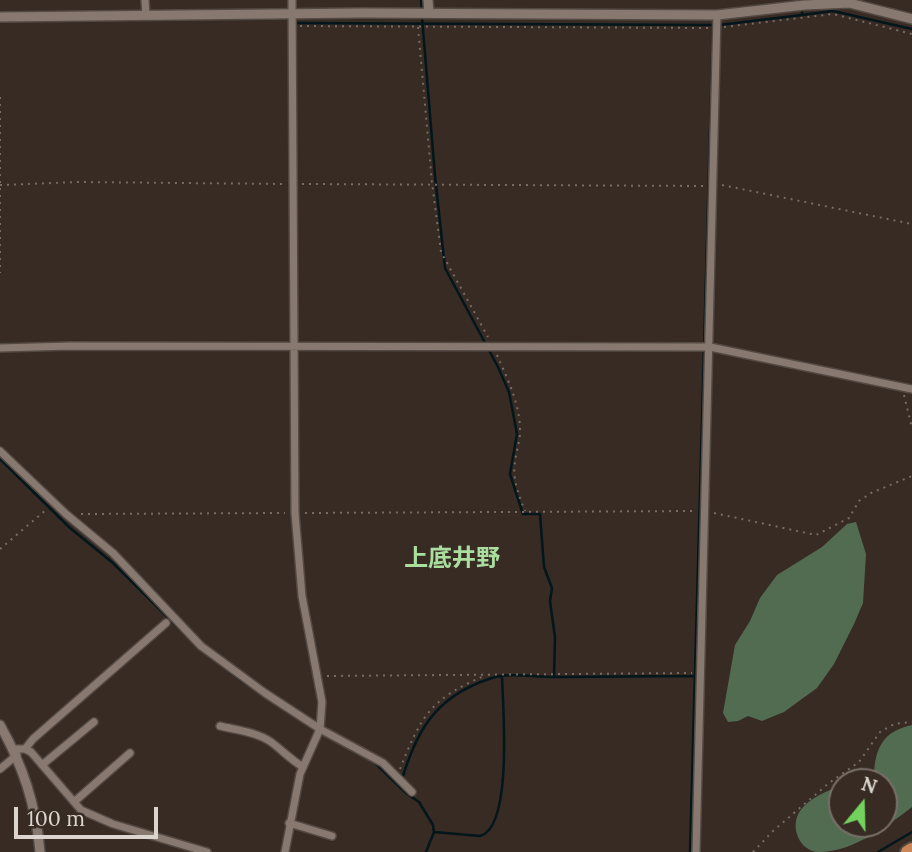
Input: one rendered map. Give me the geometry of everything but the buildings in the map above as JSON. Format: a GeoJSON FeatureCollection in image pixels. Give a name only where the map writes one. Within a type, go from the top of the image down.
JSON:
{"type":"FeatureCollection","features":[{"type":"Feature","properties":{"kind":"main road"},"geometry":{"type":"LineString","coordinates":[[907,852],[912,849]]}},
{"type":"Feature","properties":{"kind":"street"},"geometry":{"type":"LineString","coordinates":[[145,0],[146,15]]}},
{"type":"Feature","properties":{"kind":"street"},"geometry":{"type":"LineString","coordinates":[[285,852],[303,767],[320,729],[322,702],[302,596],[295,513],[292,0]]}},
{"type":"Feature","properties":{"kind":"street"},"geometry":{"type":"LineString","coordinates":[[428,0],[429,13]]}},
{"type":"Feature","properties":{"kind":"street"},"geometry":{"type":"LineString","coordinates":[[0,17],[429,13],[718,15],[791,3],[849,4],[912,19]]}},
{"type":"Feature","properties":{"kind":"street"},"geometry":{"type":"LineString","coordinates":[[696,852],[710,347],[709,267],[718,15]]}},
{"type":"Feature","properties":{"kind":"street"},"geometry":{"type":"LineString","coordinates":[[0,348],[710,347],[908,388]]}},
{"type":"Feature","properties":{"kind":"street"},"geometry":{"type":"LineString","coordinates":[[0,451],[53,503],[113,553],[201,646],[320,729],[368,752],[412,792]]}},
{"type":"Feature","properties":{"kind":"street"},"geometry":{"type":"LineString","coordinates":[[0,769],[166,623]]}},
{"type":"Feature","properties":{"kind":"street"},"geometry":{"type":"LineString","coordinates":[[42,765],[94,722]]}},
{"type":"Feature","properties":{"kind":"street"},"geometry":{"type":"LineString","coordinates":[[0,725],[19,751],[39,831],[40,852]]}},
{"type":"Feature","properties":{"kind":"street"},"geometry":{"type":"LineString","coordinates":[[220,726],[270,741],[286,757],[303,767]]}},
{"type":"Feature","properties":{"kind":"street"},"geometry":{"type":"LineString","coordinates":[[19,751],[31,752],[80,810],[181,849],[207,852]]}},
{"type":"Feature","properties":{"kind":"street"},"geometry":{"type":"LineString","coordinates":[[74,802],[130,753]]}},
{"type":"Feature","properties":{"kind":"street"},"geometry":{"type":"LineString","coordinates":[[289,823],[332,836]]}},
{"type":"Feature","properties":{"kind":"path"},"geometry":{"type":"LineString","coordinates":[[293,26],[718,28],[833,14],[912,34]]}},
{"type":"Feature","properties":{"kind":"path"},"geometry":{"type":"LineString","coordinates":[[418,26],[441,252],[493,346],[512,388],[520,433],[514,466],[515,482],[525,511]]}},
{"type":"Feature","properties":{"kind":"path"},"geometry":{"type":"LineString","coordinates":[[0,97],[0,273]]}},
{"type":"Feature","properties":{"kind":"path"},"geometry":{"type":"LineString","coordinates":[[0,185],[79,182],[721,185],[912,224]]}},
{"type":"Feature","properties":{"kind":"path"},"geometry":{"type":"LineString","coordinates":[[908,388],[912,428]]}},
{"type":"Feature","properties":{"kind":"path"},"geometry":{"type":"LineString","coordinates":[[66,514],[704,511],[816,535],[849,518],[859,501],[872,493],[912,476]]}},
{"type":"Feature","properties":{"kind":"path"},"geometry":{"type":"LineString","coordinates":[[0,549],[53,503]]}},
{"type":"Feature","properties":{"kind":"path"},"geometry":{"type":"LineString","coordinates":[[397,776],[413,736],[426,715],[451,691],[485,676],[700,673]]}},
{"type":"Feature","properties":{"kind":"path"},"geometry":{"type":"LineString","coordinates":[[319,676],[485,676]]}},
{"type":"Feature","properties":{"kind":"path"},"geometry":{"type":"LineString","coordinates":[[753,852],[773,831],[829,783],[859,762],[880,732],[894,724],[912,722]]}},
{"type":"Feature","properties":{"kind":"green space"},"geometry":{"type":"Polygon","coordinates":[[[856,522],[866,554],[863,603],[834,664],[817,688],[784,712],[762,721],[748,716],[728,722],[723,713],[735,645],[760,598],[777,575],[822,547],[847,524],[856,522]]]}},
{"type":"Feature","properties":{"kind":"green space"},"geometry":{"type":"Polygon","coordinates":[[[912,725],[912,807],[898,818],[898,768],[875,768],[876,756],[883,742],[894,731],[912,725]]]}},
{"type":"Feature","properties":{"kind":"green space"},"geometry":{"type":"Polygon","coordinates":[[[828,791],[828,838],[867,838],[832,851],[819,852],[806,848],[798,838],[797,817],[804,806],[828,791]]]}},
{"type":"Feature","properties":{"kind":"waterway"},"geometry":{"type":"LineString","coordinates":[[421,0],[422,10]]}},
{"type":"Feature","properties":{"kind":"waterway"},"geometry":{"type":"LineString","coordinates":[[802,8],[802,15],[833,11],[912,29]]}},
{"type":"Feature","properties":{"kind":"waterway"},"geometry":{"type":"LineString","coordinates":[[719,25],[802,15]]}},
{"type":"Feature","properties":{"kind":"waterway"},"geometry":{"type":"LineString","coordinates":[[400,786],[420,734],[430,719],[454,696],[496,677],[554,677],[555,637],[550,601],[552,588],[544,567],[540,514],[523,514],[510,474],[517,434],[509,392],[445,268],[422,17]]}},
{"type":"Feature","properties":{"kind":"waterway"},"geometry":{"type":"LineString","coordinates":[[297,23],[712,25]]}},
{"type":"Feature","properties":{"kind":"waterway"},"geometry":{"type":"LineString","coordinates":[[690,852],[713,25]]}},
{"type":"Feature","properties":{"kind":"waterway"},"geometry":{"type":"LineString","coordinates":[[0,459],[70,528],[113,563],[193,642]]}},
{"type":"Feature","properties":{"kind":"waterway"},"geometry":{"type":"LineString","coordinates":[[200,649],[297,718]]}},
{"type":"Feature","properties":{"kind":"waterway"},"geometry":{"type":"LineString","coordinates":[[554,677],[694,676]]}},
{"type":"Feature","properties":{"kind":"waterway"},"geometry":{"type":"LineString","coordinates":[[434,832],[480,836],[490,828],[498,812],[504,764],[502,677]]}},
{"type":"Feature","properties":{"kind":"waterway"},"geometry":{"type":"LineString","coordinates":[[373,761],[419,802],[433,825],[434,832],[426,852]]}},
{"type":"Feature","properties":{"kind":"waterway"},"geometry":{"type":"LineString","coordinates":[[878,852],[912,832]]}},
{"type":"Feature","properties":{"kind":"district","name":"上底井野"},"geometry":{"type":"Point","coordinates":[452,559]}}]}
